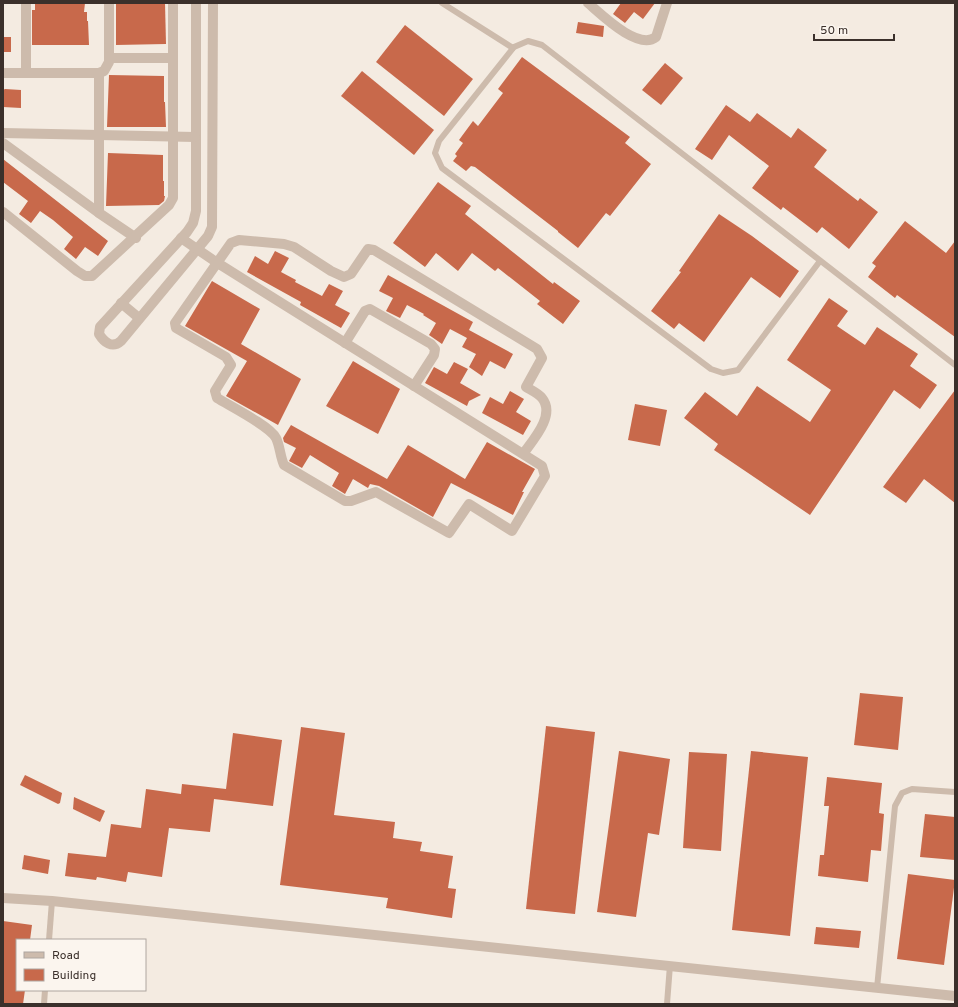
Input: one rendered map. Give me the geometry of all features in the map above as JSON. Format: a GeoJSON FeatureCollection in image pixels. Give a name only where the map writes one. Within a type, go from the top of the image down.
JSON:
{"type":"FeatureCollection","features":[{"type":"Feature","properties":{"kind":"street"},"geometry":{"type":"LineString","coordinates":[[26,3],[26,73]]}},
{"type":"Feature","properties":{"kind":"street"},"geometry":{"type":"LineString","coordinates":[[3,73],[99,73],[107,67],[110,58],[109,3]]}},
{"type":"Feature","properties":{"kind":"street"},"geometry":{"type":"LineString","coordinates":[[3,212],[85,276],[92,276],[100,271],[136,238],[169,205],[173,198],[173,3]]}},
{"type":"Feature","properties":{"kind":"street"},"geometry":{"type":"LineString","coordinates":[[196,3],[196,211],[193,223],[181,238],[100,327],[99,334],[111,345],[116,345],[208,236],[213,219],[213,3]]}},
{"type":"Feature","properties":{"kind":"street"},"geometry":{"type":"LineString","coordinates":[[588,3],[611,24],[622,31],[635,37],[648,40],[656,37],[667,3]]}},
{"type":"Feature","properties":{"kind":"street"},"geometry":{"type":"LineString","coordinates":[[110,58],[173,58]]}},
{"type":"Feature","properties":{"kind":"street"},"geometry":{"type":"LineString","coordinates":[[99,73],[99,213]]}},
{"type":"Feature","properties":{"kind":"street"},"geometry":{"type":"LineString","coordinates":[[3,133],[195,136]]}},
{"type":"Feature","properties":{"kind":"street"},"geometry":{"type":"LineString","coordinates":[[3,143],[136,238]]}},
{"type":"Feature","properties":{"kind":"street"},"geometry":{"type":"LineString","coordinates":[[181,238],[196,250],[216,262],[542,466],[545,476],[512,531],[469,504],[449,533],[376,492],[351,501],[345,501],[284,465],[280,457],[277,438],[270,430],[217,398],[216,390],[231,365],[226,357],[176,328],[175,323],[216,262],[231,243],[239,240],[284,244],[294,247],[331,271],[344,277],[351,274],[368,249],[374,250],[537,349],[542,358],[526,387],[541,397],[546,405],[545,420],[523,454]]}},
{"type":"Feature","properties":{"kind":"street"},"geometry":{"type":"LineString","coordinates":[[121,303],[139,318]]}},
{"type":"Feature","properties":{"kind":"street"},"geometry":{"type":"LineString","coordinates":[[345,343],[365,311],[370,309],[431,344],[436,349],[434,355],[414,386]]}},
{"type":"Feature","properties":{"kind":"street"},"geometry":{"type":"LineString","coordinates":[[3,898],[52,901],[955,996]]}},
{"type":"Feature","properties":{"kind":"lane"},"geometry":{"type":"LineString","coordinates":[[442,3],[513,48]]}},
{"type":"Feature","properties":{"kind":"lane"},"geometry":{"type":"LineString","coordinates":[[820,261],[738,370],[723,373],[711,369],[442,168],[435,153],[439,141],[513,48],[528,41],[542,45],[955,365]]}},
{"type":"Feature","properties":{"kind":"lane"},"geometry":{"type":"LineString","coordinates":[[877,988],[895,806],[902,793],[912,789],[955,792]]}},
{"type":"Feature","properties":{"kind":"lane"},"geometry":{"type":"LineString","coordinates":[[49,939],[52,901]]}},
{"type":"Feature","properties":{"kind":"lane"},"geometry":{"type":"LineString","coordinates":[[666,1004],[670,965]]}},
{"type":"Feature","properties":{"kind":"lane"},"geometry":{"type":"LineString","coordinates":[[44,1004],[45,991]]}},
{"type":"Feature","properties":{"kind":"building"},"geometry":{"type":"Polygon","coordinates":[[[35,3],[85,3],[84,12],[87,12],[89,45],[32,45],[32,10],[35,10],[35,3]]]}},
{"type":"Feature","properties":{"kind":"building"},"geometry":{"type":"Polygon","coordinates":[[[116,3],[165,3],[166,44],[116,45],[116,3]]]}},
{"type":"Feature","properties":{"kind":"building"},"geometry":{"type":"Polygon","coordinates":[[[621,3],[655,3],[643,19],[634,12],[625,23],[613,14],[621,3]]]}},
{"type":"Feature","properties":{"kind":"building"},"geometry":{"type":"Polygon","coordinates":[[[578,22],[604,26],[603,37],[576,33],[578,22]]]}},
{"type":"Feature","properties":{"kind":"building"},"geometry":{"type":"Polygon","coordinates":[[[405,25],[473,79],[444,116],[376,62],[405,25]]]}},
{"type":"Feature","properties":{"kind":"building"},"geometry":{"type":"Polygon","coordinates":[[[3,37],[11,37],[11,52],[3,52],[3,37]]]}},
{"type":"Feature","properties":{"kind":"building"},"geometry":{"type":"Polygon","coordinates":[[[522,57],[630,137],[625,143],[651,164],[610,216],[606,213],[578,248],[475,167],[471,166],[466,171],[453,161],[457,156],[455,154],[463,143],[459,140],[473,121],[478,126],[503,93],[498,89],[522,57]]]}},
{"type":"Feature","properties":{"kind":"building"},"geometry":{"type":"Polygon","coordinates":[[[665,63],[683,78],[661,105],[642,90],[665,63]]]}},
{"type":"Feature","properties":{"kind":"building"},"geometry":{"type":"Polygon","coordinates":[[[362,71],[434,130],[414,155],[341,96],[362,71]]]}},
{"type":"Feature","properties":{"kind":"building"},"geometry":{"type":"Polygon","coordinates":[[[109,75],[164,76],[166,127],[107,127],[109,75]]]}},
{"type":"Feature","properties":{"kind":"building"},"geometry":{"type":"Polygon","coordinates":[[[3,90],[21,90],[21,108],[3,107],[3,90]]]}},
{"type":"Feature","properties":{"kind":"building"},"geometry":{"type":"Polygon","coordinates":[[[726,105],[750,122],[757,113],[791,138],[798,128],[827,150],[814,167],[858,201],[860,198],[878,212],[849,249],[822,227],[817,233],[783,207],[781,210],[752,188],[769,166],[729,135],[712,160],[695,149],[726,105]]]}},
{"type":"Feature","properties":{"kind":"building"},"geometry":{"type":"Polygon","coordinates":[[[108,153],[163,155],[164,201],[159,205],[106,206],[108,153]]]}},
{"type":"Feature","properties":{"kind":"building"},"geometry":{"type":"Polygon","coordinates":[[[3,159],[108,241],[98,256],[85,247],[76,259],[64,249],[73,237],[53,220],[40,211],[31,223],[19,214],[28,201],[3,182],[3,159]]]}},
{"type":"Feature","properties":{"kind":"building"},"geometry":{"type":"Polygon","coordinates":[[[438,182],[471,206],[465,214],[553,284],[554,282],[580,301],[563,324],[537,304],[540,301],[498,268],[495,271],[472,253],[458,271],[436,253],[425,267],[393,243],[438,182]]]}},
{"type":"Feature","properties":{"kind":"building"},"geometry":{"type":"Polygon","coordinates":[[[719,214],[752,236],[799,271],[780,298],[751,277],[704,342],[679,323],[674,329],[651,311],[681,272],[679,271],[719,214]]]}},
{"type":"Feature","properties":{"kind":"building"},"geometry":{"type":"Polygon","coordinates":[[[905,221],[946,253],[955,241],[955,337],[897,295],[895,298],[868,277],[876,266],[872,263],[905,221]]]}},
{"type":"Feature","properties":{"kind":"building"},"geometry":{"type":"Polygon","coordinates":[[[275,251],[289,258],[281,272],[296,280],[295,282],[322,296],[329,284],[343,291],[335,305],[350,313],[341,328],[300,305],[301,302],[247,272],[255,256],[268,264],[275,251]]]}},
{"type":"Feature","properties":{"kind":"building"},"geometry":{"type":"Polygon","coordinates":[[[388,275],[473,322],[469,330],[513,354],[505,369],[490,361],[482,376],[469,367],[476,354],[462,347],[467,338],[450,329],[442,344],[429,335],[436,323],[423,315],[424,314],[407,305],[400,318],[386,311],[393,298],[379,291],[388,275]]]}},
{"type":"Feature","properties":{"kind":"building"},"geometry":{"type":"Polygon","coordinates":[[[212,281],[260,309],[241,344],[301,379],[278,425],[226,396],[247,361],[185,326],[212,281]]]}},
{"type":"Feature","properties":{"kind":"building"},"geometry":{"type":"Polygon","coordinates":[[[829,298],[848,311],[837,326],[865,345],[877,327],[918,354],[910,366],[937,385],[920,409],[894,390],[810,515],[714,450],[718,444],[684,418],[705,392],[737,416],[757,386],[810,422],[831,390],[787,360],[829,298]]]}},
{"type":"Feature","properties":{"kind":"building"},"geometry":{"type":"Polygon","coordinates":[[[353,361],[400,389],[378,434],[326,406],[353,361]]]}},
{"type":"Feature","properties":{"kind":"building"},"geometry":{"type":"Polygon","coordinates":[[[454,362],[468,369],[460,383],[481,395],[469,401],[467,406],[425,383],[434,367],[447,374],[454,362]]]}},
{"type":"Feature","properties":{"kind":"building"},"geometry":{"type":"Polygon","coordinates":[[[955,390],[955,503],[924,479],[906,503],[883,487],[955,390]]]}},
{"type":"Feature","properties":{"kind":"building"},"geometry":{"type":"Polygon","coordinates":[[[510,391],[524,399],[516,412],[531,421],[523,435],[482,413],[490,397],[503,404],[510,391]]]}},
{"type":"Feature","properties":{"kind":"building"},"geometry":{"type":"Polygon","coordinates":[[[635,404],[667,410],[660,446],[628,440],[635,404]]]}},
{"type":"Feature","properties":{"kind":"building"},"geometry":{"type":"Polygon","coordinates":[[[291,425],[387,479],[408,445],[465,479],[487,442],[535,469],[522,492],[524,492],[513,515],[451,483],[433,517],[379,486],[370,484],[368,488],[353,479],[345,494],[332,486],[339,473],[310,455],[302,468],[289,461],[296,448],[284,442],[283,438],[291,425]]]}},
{"type":"Feature","properties":{"kind":"building"},"geometry":{"type":"Polygon","coordinates":[[[860,693],[903,697],[898,750],[854,745],[860,693]]]}},
{"type":"Feature","properties":{"kind":"building"},"geometry":{"type":"Polygon","coordinates":[[[546,726],[595,732],[575,914],[526,909],[546,726]]]}},
{"type":"Feature","properties":{"kind":"building"},"geometry":{"type":"Polygon","coordinates":[[[301,727],[345,733],[334,815],[395,822],[393,838],[422,842],[420,851],[453,856],[448,888],[456,889],[452,918],[386,908],[388,898],[280,885],[301,727]]]}},
{"type":"Feature","properties":{"kind":"building"},"geometry":{"type":"Polygon","coordinates":[[[233,733],[282,740],[273,806],[214,799],[210,832],[169,828],[162,877],[128,872],[126,882],[97,877],[96,880],[65,876],[68,853],[106,857],[111,824],[141,828],[146,789],[181,794],[182,784],[226,789],[233,733]]]}},
{"type":"Feature","properties":{"kind":"building"},"geometry":{"type":"Polygon","coordinates":[[[619,751],[670,759],[659,835],[648,833],[636,917],[597,912],[619,751]]]}},
{"type":"Feature","properties":{"kind":"building"},"geometry":{"type":"Polygon","coordinates":[[[751,751],[808,757],[790,936],[732,930],[751,751]]]}},
{"type":"Feature","properties":{"kind":"building"},"geometry":{"type":"Polygon","coordinates":[[[689,752],[727,754],[721,851],[683,848],[689,752]]]}},
{"type":"Feature","properties":{"kind":"building"},"geometry":{"type":"Polygon","coordinates":[[[25,775],[62,793],[60,803],[58,804],[20,785],[25,775]]]}},
{"type":"Feature","properties":{"kind":"building"},"geometry":{"type":"Polygon","coordinates":[[[827,777],[882,783],[879,813],[884,814],[881,851],[871,850],[868,882],[818,876],[820,855],[824,855],[829,806],[824,806],[827,777]]]}},
{"type":"Feature","properties":{"kind":"building"},"geometry":{"type":"Polygon","coordinates":[[[74,797],[105,811],[100,822],[73,809],[74,797]]]}},
{"type":"Feature","properties":{"kind":"building"},"geometry":{"type":"Polygon","coordinates":[[[925,814],[955,817],[955,860],[920,857],[925,814]]]}},
{"type":"Feature","properties":{"kind":"building"},"geometry":{"type":"Polygon","coordinates":[[[24,855],[50,860],[48,874],[22,869],[24,855]]]}},
{"type":"Feature","properties":{"kind":"building"},"geometry":{"type":"Polygon","coordinates":[[[908,874],[955,880],[944,965],[897,959],[908,874]]]}},
{"type":"Feature","properties":{"kind":"building"},"geometry":{"type":"Polygon","coordinates":[[[3,921],[32,925],[30,939],[16,939],[16,991],[25,991],[23,1004],[3,1004],[3,921]]]}},
{"type":"Feature","properties":{"kind":"building"},"geometry":{"type":"Polygon","coordinates":[[[816,927],[861,931],[859,948],[814,944],[816,927]]]}}]}
